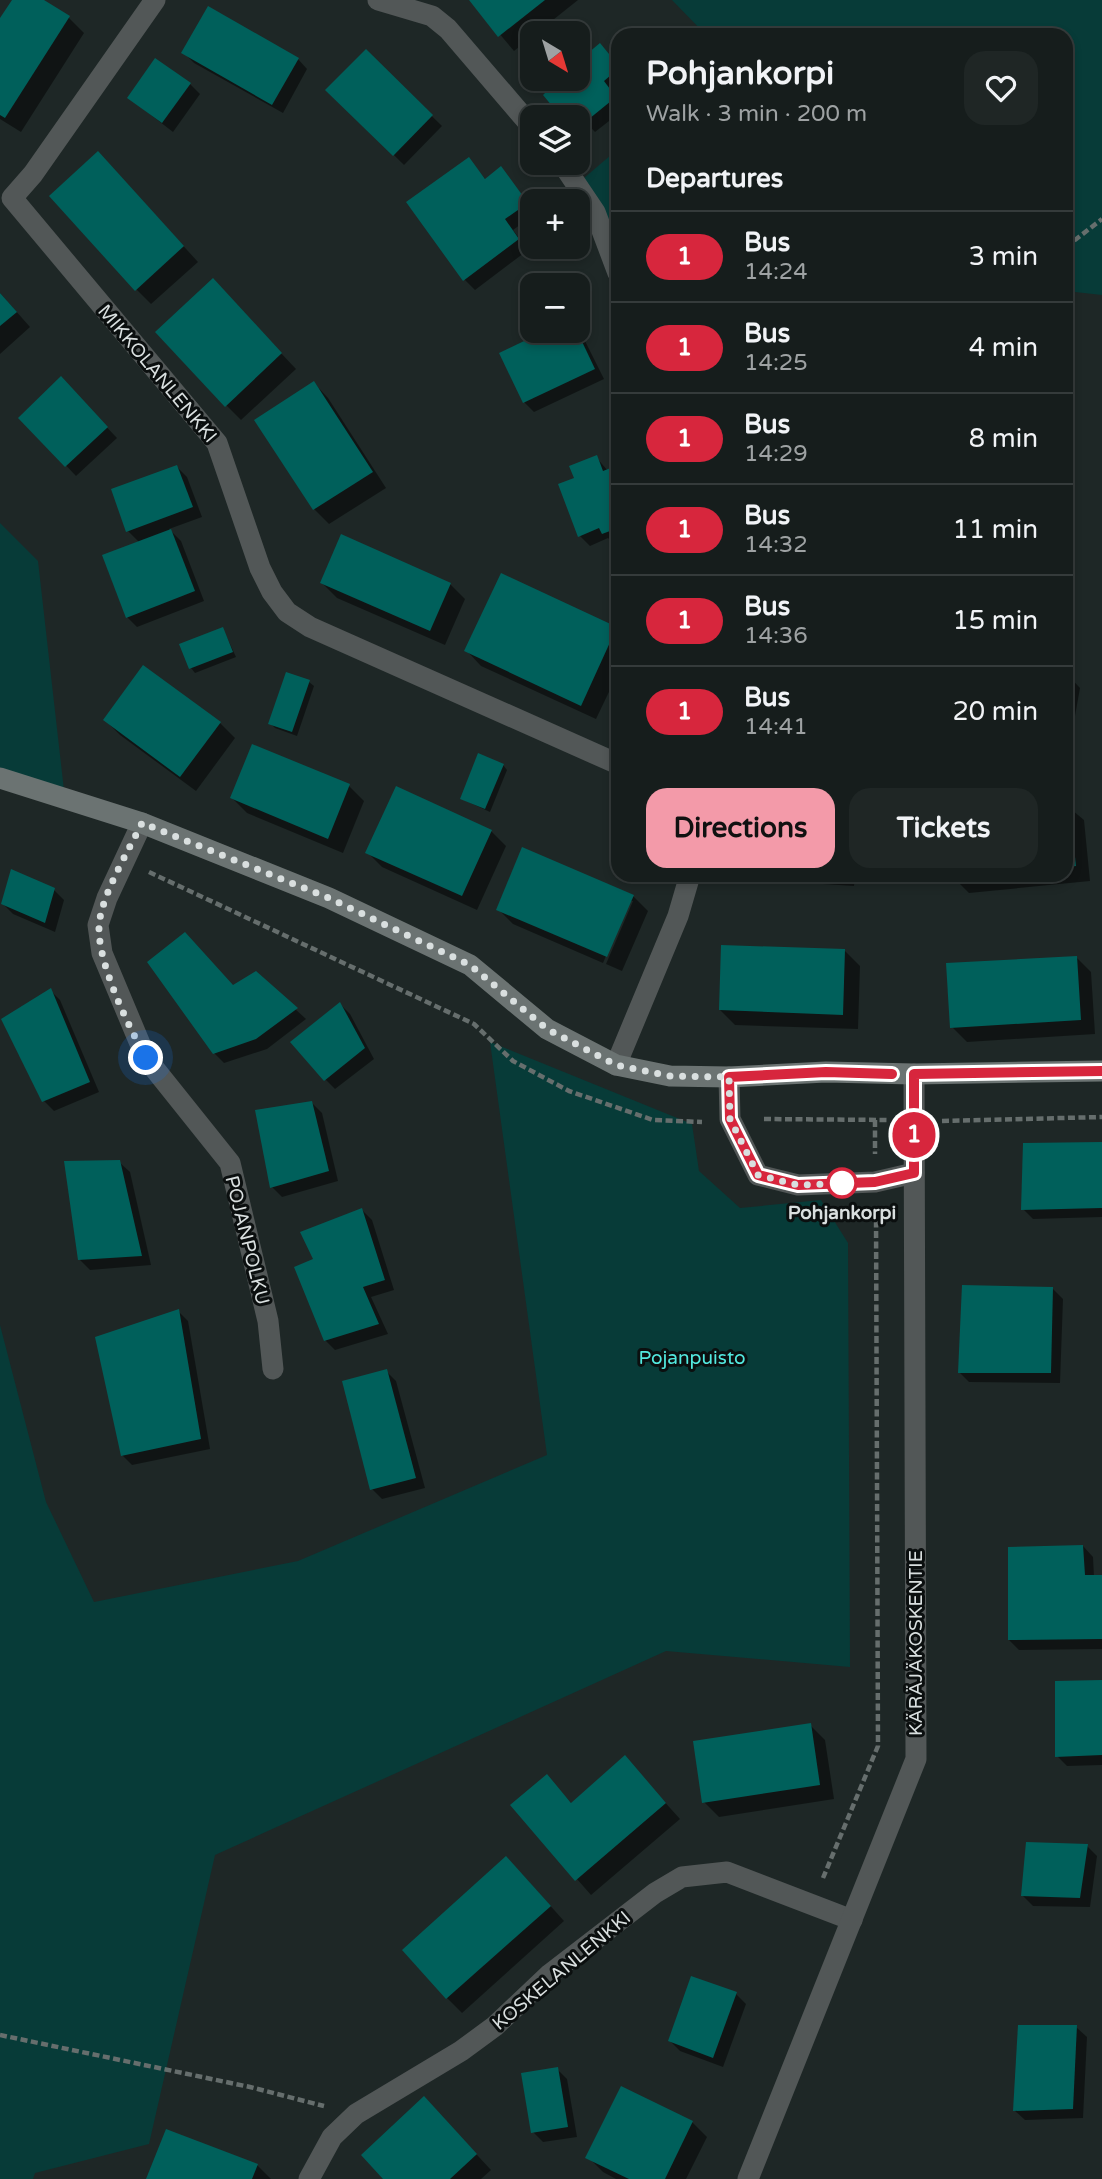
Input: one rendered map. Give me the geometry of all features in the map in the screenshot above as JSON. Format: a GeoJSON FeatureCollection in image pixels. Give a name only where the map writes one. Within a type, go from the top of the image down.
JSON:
{"type":"FeatureCollection","features":[{"type":"Feature","properties":{"kind":"street","name":"MIKKOLANLENKKI"},"geometry":{"type":"LineString","coordinates":[[155,0],[33,174],[6,192],[217,443],[260,568],[272,592],[287,612],[310,627],[611,761]]}},
{"type":"Feature","properties":{"kind":"street"},"geometry":{"type":"LineString","coordinates":[[378,0],[432,16],[448,29],[520,113]]}},
{"type":"Feature","properties":{"kind":"street"},"geometry":{"type":"LineString","coordinates":[[570,175],[595,212],[611,254]]}},
{"type":"Feature","properties":{"kind":"street"},"geometry":{"type":"LineString","coordinates":[[0,778],[142,823],[329,898],[470,965],[547,1029],[616,1065],[670,1076],[729,1077],[826,1072],[914,1074],[1102,1071]]}},
{"type":"Feature","properties":{"kind":"street","name":"POJANPOLKU"},"geometry":{"type":"LineString","coordinates":[[142,823],[107,898],[99,925],[102,953],[146,1058],[230,1163],[268,1321],[273,1369]]}},
{"type":"Feature","properties":{"kind":"street"},"geometry":{"type":"LineString","coordinates":[[616,1065],[678,916],[688,882]]}},
{"type":"Feature","properties":{"kind":"street","name":"KÄRÄJÄKOSKENTIE"},"geometry":{"type":"LineString","coordinates":[[748,2179],[916,1759],[914,1074]]}},
{"type":"Feature","properties":{"kind":"street"},"geometry":{"type":"LineString","coordinates":[[729,1077],[730,1119],[758,1175],[798,1185],[875,1182],[914,1173]]}},
{"type":"Feature","properties":{"kind":"street","name":"KOSKELANLENKKI"},"geometry":{"type":"LineString","coordinates":[[309,2179],[332,2137],[356,2114],[461,2051],[495,2026],[561,1966],[655,1893],[682,1877],[726,1872],[852,1920]]}},
{"type":"Feature","properties":{"kind":"path"},"geometry":{"type":"LineString","coordinates":[[1073,242],[1102,219]]}},
{"type":"Feature","properties":{"kind":"path"},"geometry":{"type":"LineString","coordinates":[[811,1905],[878,1746],[875,1120]]}},
{"type":"Feature","properties":{"kind":"path"},"geometry":{"type":"LineString","coordinates":[[0,2035],[250,2087],[356,2114]]}},
{"type":"Feature","properties":{"kind":"green space"},"geometry":{"type":"Polygon","coordinates":[[[672,0],[1102,0],[1102,295],[1073,292],[1073,28],[699,28],[672,0]]]}},
{"type":"Feature","properties":{"kind":"green space"},"geometry":{"type":"Polygon","coordinates":[[[611,155],[611,258],[590,212],[590,189],[579,189],[577,184],[611,155]]]}},
{"type":"Feature","properties":{"kind":"green space"},"geometry":{"type":"Polygon","coordinates":[[[0,523],[38,561],[65,799],[0,778],[0,523]]]}},
{"type":"Feature","properties":{"kind":"green space","name":"Pojanpuisto"},"geometry":{"type":"Polygon","coordinates":[[[490,1042],[692,1124],[699,1171],[740,1208],[821,1200],[848,1243],[850,1667],[666,1651],[215,1855],[149,2144],[35,2173],[33,2179],[0,2179],[0,1325],[46,1502],[94,1602],[298,1561],[547,1455],[490,1042]]]}},
{"type":"Feature","properties":{"kind":"building"},"geometry":{"type":"Polygon","coordinates":[[[12,0],[44,0],[70,16],[5,118],[0,115],[0,18],[12,0]]]}},
{"type":"Feature","properties":{"kind":"building"},"geometry":{"type":"Polygon","coordinates":[[[469,0],[545,0],[498,37],[469,0]]]}},
{"type":"Feature","properties":{"kind":"building"},"geometry":{"type":"Polygon","coordinates":[[[208,6],[299,58],[272,105],[181,53],[208,6]]]}},
{"type":"Feature","properties":{"kind":"building"},"geometry":{"type":"Polygon","coordinates":[[[600,43],[611,56],[611,75],[604,81],[611,90],[611,101],[590,118],[590,105],[551,105],[543,95],[547,91],[590,91],[590,51],[600,43]]]}},
{"type":"Feature","properties":{"kind":"building"},"geometry":{"type":"Polygon","coordinates":[[[366,49],[433,115],[393,156],[325,90],[366,49]]]}},
{"type":"Feature","properties":{"kind":"building"},"geometry":{"type":"Polygon","coordinates":[[[155,58],[191,83],[162,123],[127,98],[155,58]]]}},
{"type":"Feature","properties":{"kind":"building"},"geometry":{"type":"Polygon","coordinates":[[[98,151],[184,246],[135,291],[49,196],[98,151]]]}},
{"type":"Feature","properties":{"kind":"building"},"geometry":{"type":"Polygon","coordinates":[[[469,157],[485,179],[501,166],[520,192],[520,209],[505,219],[519,239],[463,281],[406,202],[469,157]]]}},
{"type":"Feature","properties":{"kind":"building"},"geometry":{"type":"Polygon","coordinates":[[[213,278],[282,353],[225,407],[155,332],[213,278]]]}},
{"type":"Feature","properties":{"kind":"building"},"geometry":{"type":"Polygon","coordinates":[[[0,293],[17,312],[0,326],[0,293]]]}},
{"type":"Feature","properties":{"kind":"building"},"geometry":{"type":"Polygon","coordinates":[[[520,343],[583,343],[595,369],[523,403],[499,353],[520,343]]]}},
{"type":"Feature","properties":{"kind":"building"},"geometry":{"type":"Polygon","coordinates":[[[61,376],[108,427],[65,467],[18,418],[61,376]]]}},
{"type":"Feature","properties":{"kind":"building"},"geometry":{"type":"Polygon","coordinates":[[[314,381],[373,472],[313,510],[254,420],[314,381]]]}},
{"type":"Feature","properties":{"kind":"building"},"geometry":{"type":"Polygon","coordinates":[[[597,455],[603,471],[611,468],[611,531],[602,534],[599,528],[578,537],[558,484],[574,478],[569,466],[597,455]]]}},
{"type":"Feature","properties":{"kind":"building"},"geometry":{"type":"Polygon","coordinates":[[[177,465],[193,507],[126,532],[111,489],[177,465]]]}},
{"type":"Feature","properties":{"kind":"building"},"geometry":{"type":"Polygon","coordinates":[[[171,529],[195,591],[126,618],[102,555],[171,529]]]}},
{"type":"Feature","properties":{"kind":"building"},"geometry":{"type":"Polygon","coordinates":[[[341,534],[451,583],[430,631],[320,583],[341,534]]]}},
{"type":"Feature","properties":{"kind":"building"},"geometry":{"type":"Polygon","coordinates":[[[501,573],[611,624],[611,640],[581,706],[464,651],[501,573]]]}},
{"type":"Feature","properties":{"kind":"building"},"geometry":{"type":"Polygon","coordinates":[[[223,627],[233,652],[189,669],[179,644],[223,627]]]}},
{"type":"Feature","properties":{"kind":"building"},"geometry":{"type":"Polygon","coordinates":[[[143,665],[221,722],[180,777],[103,720],[143,665]]]}},
{"type":"Feature","properties":{"kind":"building"},"geometry":{"type":"Polygon","coordinates":[[[286,672],[310,680],[292,732],[268,724],[286,672]]]}},
{"type":"Feature","properties":{"kind":"building"},"geometry":{"type":"Polygon","coordinates":[[[252,744],[350,784],[328,839],[230,798],[252,744]]]}},
{"type":"Feature","properties":{"kind":"building"},"geometry":{"type":"Polygon","coordinates":[[[478,753],[504,764],[485,809],[460,799],[478,753]]]}},
{"type":"Feature","properties":{"kind":"building"},"geometry":{"type":"Polygon","coordinates":[[[396,786],[492,830],[462,896],[365,853],[396,786]]]}},
{"type":"Feature","properties":{"kind":"building"},"geometry":{"type":"Polygon","coordinates":[[[1073,839],[1076,866],[1073,866],[1073,839]]]}},
{"type":"Feature","properties":{"kind":"building"},"geometry":{"type":"Polygon","coordinates":[[[522,847],[634,895],[607,957],[496,910],[522,847]]]}},
{"type":"Feature","properties":{"kind":"building"},"geometry":{"type":"Polygon","coordinates":[[[11,869],[55,888],[45,923],[1,904],[11,869]]]}},
{"type":"Feature","properties":{"kind":"building"},"geometry":{"type":"Polygon","coordinates":[[[185,932],[233,985],[256,971],[298,1008],[256,1039],[213,1054],[147,962],[185,932]]]}},
{"type":"Feature","properties":{"kind":"building"},"geometry":{"type":"Polygon","coordinates":[[[721,945],[845,949],[843,1015],[719,1010],[721,945]]]}},
{"type":"Feature","properties":{"kind":"building"},"geometry":{"type":"Polygon","coordinates":[[[1077,956],[1081,1020],[950,1028],[946,963],[1077,956]]]}},
{"type":"Feature","properties":{"kind":"building"},"geometry":{"type":"Polygon","coordinates":[[[51,988],[90,1082],[42,1102],[1,1019],[51,988]]]}},
{"type":"Feature","properties":{"kind":"building"},"geometry":{"type":"Polygon","coordinates":[[[340,1002],[365,1048],[324,1081],[290,1042],[340,1002]]]}},
{"type":"Feature","properties":{"kind":"building"},"geometry":{"type":"Polygon","coordinates":[[[312,1101],[329,1171],[270,1188],[255,1110],[312,1101]]]}},
{"type":"Feature","properties":{"kind":"building"},"geometry":{"type":"Polygon","coordinates":[[[1102,1142],[1102,1208],[1021,1210],[1023,1143],[1102,1142]]]}},
{"type":"Feature","properties":{"kind":"building"},"geometry":{"type":"Polygon","coordinates":[[[120,1160],[142,1256],[78,1260],[64,1161],[120,1160]]]}},
{"type":"Feature","properties":{"kind":"building"},"geometry":{"type":"Polygon","coordinates":[[[362,1208],[385,1280],[363,1287],[379,1324],[324,1341],[294,1267],[313,1259],[300,1232],[362,1208]]]}},
{"type":"Feature","properties":{"kind":"building"},"geometry":{"type":"Polygon","coordinates":[[[962,1285],[1053,1287],[1051,1373],[958,1373],[962,1285]]]}},
{"type":"Feature","properties":{"kind":"building"},"geometry":{"type":"Polygon","coordinates":[[[179,1309],[201,1439],[121,1456],[95,1337],[179,1309]]]}},
{"type":"Feature","properties":{"kind":"building"},"geometry":{"type":"Polygon","coordinates":[[[387,1369],[416,1478],[370,1490],[342,1381],[387,1369]]]}},
{"type":"Feature","properties":{"kind":"building"},"geometry":{"type":"Polygon","coordinates":[[[1083,1545],[1085,1575],[1102,1575],[1102,1639],[1008,1640],[1008,1547],[1083,1545]]]}},
{"type":"Feature","properties":{"kind":"building"},"geometry":{"type":"Polygon","coordinates":[[[1102,1680],[1102,1755],[1055,1757],[1055,1681],[1102,1680]]]}},
{"type":"Feature","properties":{"kind":"building"},"geometry":{"type":"Polygon","coordinates":[[[811,1723],[820,1785],[702,1803],[693,1741],[811,1723]]]}},
{"type":"Feature","properties":{"kind":"building"},"geometry":{"type":"Polygon","coordinates":[[[625,1755],[666,1803],[575,1881],[510,1805],[547,1774],[571,1803],[625,1755]]]}},
{"type":"Feature","properties":{"kind":"building"},"geometry":{"type":"Polygon","coordinates":[[[1026,1842],[1088,1844],[1080,1898],[1021,1896],[1026,1842]]]}},
{"type":"Feature","properties":{"kind":"building"},"geometry":{"type":"Polygon","coordinates":[[[506,1856],[551,1906],[446,1999],[402,1950],[506,1856]]]}},
{"type":"Feature","properties":{"kind":"building"},"geometry":{"type":"Polygon","coordinates":[[[691,1976],[737,1992],[713,2058],[668,2041],[691,1976]]]}},
{"type":"Feature","properties":{"kind":"building"},"geometry":{"type":"Polygon","coordinates":[[[1018,2025],[1077,2025],[1073,2109],[1013,2111],[1018,2025]]]}},
{"type":"Feature","properties":{"kind":"building"},"geometry":{"type":"Polygon","coordinates":[[[558,2067],[568,2127],[531,2133],[521,2073],[558,2067]]]}},
{"type":"Feature","properties":{"kind":"building"},"geometry":{"type":"Polygon","coordinates":[[[621,2086],[693,2121],[665,2179],[629,2179],[585,2158],[621,2086]]]}},
{"type":"Feature","properties":{"kind":"building"},"geometry":{"type":"Polygon","coordinates":[[[424,2096],[477,2154],[450,2179],[383,2179],[361,2155],[424,2096]]]}},
{"type":"Feature","properties":{"kind":"building"},"geometry":{"type":"Polygon","coordinates":[[[166,2129],[258,2164],[252,2179],[146,2179],[166,2129]]]}},
{"type":"Feature","properties":{"kind":"bus line","name":"1"},"geometry":{"type":"LineString","coordinates":[[892,1074],[826,1072],[729,1077],[730,1119],[737,1138],[758,1175],[798,1185],[875,1182],[914,1173],[914,1074],[1102,1071]]}},
{"type":"Feature","properties":{"kind":"place","name":"Pohjankorpi"},"geometry":{"type":"Point","coordinates":[842,1183]}},
{"type":"Feature","properties":{"kind":"route"},"geometry":{"type":"LineString","coordinates":[[146,1058],[135,1038],[102,953],[99,925],[107,898],[142,823],[329,898],[470,965],[547,1029],[616,1065],[670,1076],[729,1077],[730,1119],[737,1138],[758,1175],[798,1185],[850,1183],[842,1183]]}}]}
